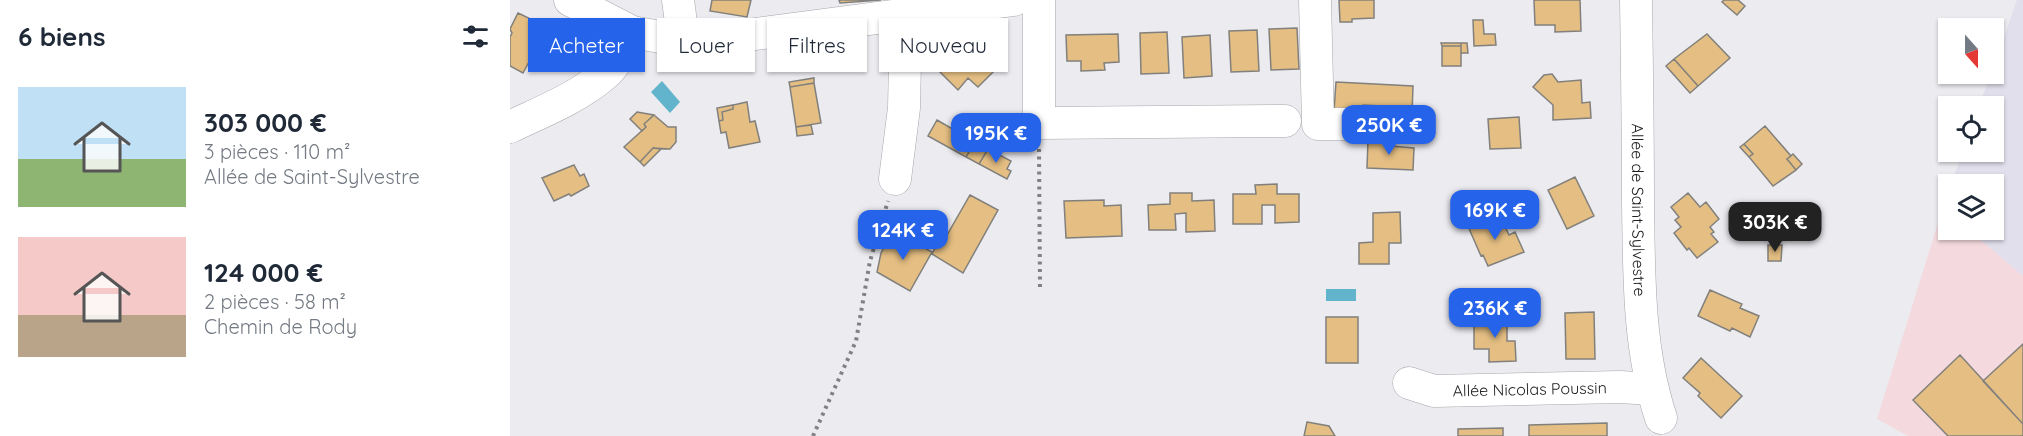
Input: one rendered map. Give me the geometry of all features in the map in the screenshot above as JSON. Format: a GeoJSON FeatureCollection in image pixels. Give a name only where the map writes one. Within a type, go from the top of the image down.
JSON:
{"type":"FeatureCollection","features":[{"type":"Feature","properties":{"kind":"street"},"geometry":{"type":"LineString","coordinates":[[570,0],[605,18]]}},
{"type":"Feature","properties":{"kind":"street"},"geometry":{"type":"LineString","coordinates":[[678,0],[680,18]]}},
{"type":"Feature","properties":{"kind":"street"},"geometry":{"type":"LineString","coordinates":[[1039,0],[1039,123],[1285,121]]}},
{"type":"Feature","properties":{"kind":"street"},"geometry":{"type":"LineString","coordinates":[[1315,0],[1318,124],[1398,124]]}},
{"type":"Feature","properties":{"kind":"street","name":"Allée de Saint-Sylvestre"},"geometry":{"type":"LineString","coordinates":[[1636,0],[1639,281],[1646,351],[1657,403]]}},
{"type":"Feature","properties":{"kind":"street"},"geometry":{"type":"LineString","coordinates":[[755,34],[999,1]]}},
{"type":"Feature","properties":{"kind":"street"},"geometry":{"type":"LineString","coordinates":[[895,179],[904,108],[906,15]]}},
{"type":"Feature","properties":{"kind":"street"},"geometry":{"type":"LineString","coordinates":[[510,127],[565,100],[607,72]]}},
{"type":"Feature","properties":{"kind":"street","name":"Allée Nicolas Poussin"},"geometry":{"type":"LineString","coordinates":[[1409,383],[1434,391],[1620,387],[1657,403]]}},
{"type":"Feature","properties":{"kind":"path"},"geometry":{"type":"LineString","coordinates":[[1039,123],[1040,289]]}},
{"type":"Feature","properties":{"kind":"path"},"geometry":{"type":"LineString","coordinates":[[813,436],[856,341],[870,261],[895,179]]}},
{"type":"Feature","properties":{"kind":"shaded area"},"geometry":{"type":"Polygon","coordinates":[[[2017,0],[2023,0],[2023,276],[1981,240],[2004,240],[2004,174],[1955,174],[1959,162],[2004,162],[2004,96],[1983,96],[1987,84],[2004,84],[2004,37],[2017,0]]]}},
{"type":"Feature","properties":{"kind":"shaded area"},"geometry":{"type":"Polygon","coordinates":[[[1938,223],[1938,240],[1981,240],[2023,276],[2023,436],[1908,436],[1877,419],[1938,223]]]}},
{"type":"Feature","properties":{"kind":"water"},"geometry":{"type":"Polygon","coordinates":[[[662,81],[680,102],[670,113],[651,92],[662,81]]]}},
{"type":"Feature","properties":{"kind":"water"},"geometry":{"type":"Polygon","coordinates":[[[1326,289],[1356,289],[1356,301],[1326,301],[1326,289]]]}},
{"type":"Feature","properties":{"kind":"building"},"geometry":{"type":"Polygon","coordinates":[[[712,0],[751,0],[747,17],[710,11],[712,0]]]}},
{"type":"Feature","properties":{"kind":"building"},"geometry":{"type":"Polygon","coordinates":[[[839,0],[881,0],[840,3],[839,0]]]}},
{"type":"Feature","properties":{"kind":"building"},"geometry":{"type":"Polygon","coordinates":[[[1339,0],[1374,0],[1374,18],[1340,22],[1339,0]]]}},
{"type":"Feature","properties":{"kind":"building"},"geometry":{"type":"Polygon","coordinates":[[[1534,0],[1580,0],[1581,31],[1555,32],[1555,25],[1535,25],[1534,0]]]}},
{"type":"Feature","properties":{"kind":"building"},"geometry":{"type":"Polygon","coordinates":[[[1738,0],[1745,6],[1737,15],[1722,2],[1738,0]]]}},
{"type":"Feature","properties":{"kind":"building"},"geometry":{"type":"Polygon","coordinates":[[[518,13],[529,18],[528,64],[523,73],[510,66],[512,33],[510,29],[518,13]]]}},
{"type":"Feature","properties":{"kind":"building"},"geometry":{"type":"Polygon","coordinates":[[[1473,20],[1483,20],[1484,34],[1495,34],[1496,45],[1474,46],[1473,20]]]}},
{"type":"Feature","properties":{"kind":"building"},"geometry":{"type":"Polygon","coordinates":[[[1297,28],[1299,69],[1271,70],[1269,29],[1297,28]]]}},
{"type":"Feature","properties":{"kind":"building"},"geometry":{"type":"Polygon","coordinates":[[[1257,30],[1259,71],[1231,72],[1229,31],[1257,30]]]}},
{"type":"Feature","properties":{"kind":"building"},"geometry":{"type":"Polygon","coordinates":[[[1167,32],[1169,73],[1141,74],[1140,33],[1167,32]]]}},
{"type":"Feature","properties":{"kind":"building"},"geometry":{"type":"Polygon","coordinates":[[[1118,34],[1119,62],[1104,63],[1105,70],[1081,71],[1081,61],[1067,61],[1066,35],[1118,34]]]}},
{"type":"Feature","properties":{"kind":"building"},"geometry":{"type":"Polygon","coordinates":[[[1707,34],[1730,58],[1698,86],[1674,59],[1707,34]]]}},
{"type":"Feature","properties":{"kind":"building"},"geometry":{"type":"Polygon","coordinates":[[[1210,35],[1212,76],[1184,78],[1182,37],[1210,35]]]}},
{"type":"Feature","properties":{"kind":"building"},"geometry":{"type":"Polygon","coordinates":[[[1441,43],[1461,43],[1461,46],[1442,46],[1441,43]]]}},
{"type":"Feature","properties":{"kind":"building"},"geometry":{"type":"Polygon","coordinates":[[[1461,43],[1467,43],[1468,53],[1461,53],[1461,43]]]}},
{"type":"Feature","properties":{"kind":"building"},"geometry":{"type":"Polygon","coordinates":[[[1442,46],[1461,46],[1461,66],[1442,66],[1442,46]]]}},
{"type":"Feature","properties":{"kind":"building"},"geometry":{"type":"Polygon","coordinates":[[[1674,59],[1698,86],[1690,93],[1666,66],[1674,59]]]}},
{"type":"Feature","properties":{"kind":"building"},"geometry":{"type":"Polygon","coordinates":[[[940,72],[993,72],[978,87],[968,78],[958,90],[940,72]]]}},
{"type":"Feature","properties":{"kind":"building"},"geometry":{"type":"Polygon","coordinates":[[[1552,74],[1558,82],[1581,80],[1582,103],[1590,102],[1591,118],[1553,120],[1553,105],[1533,87],[1544,75],[1552,74]]]}},
{"type":"Feature","properties":{"kind":"building"},"geometry":{"type":"Polygon","coordinates":[[[814,78],[814,83],[790,87],[789,82],[814,78]]]}},
{"type":"Feature","properties":{"kind":"building"},"geometry":{"type":"Polygon","coordinates":[[[1336,82],[1413,86],[1412,115],[1382,114],[1383,106],[1363,105],[1363,113],[1334,111],[1336,82]]]}},
{"type":"Feature","properties":{"kind":"building"},"geometry":{"type":"Polygon","coordinates":[[[814,83],[821,123],[796,127],[790,87],[814,83]]]}},
{"type":"Feature","properties":{"kind":"building"},"geometry":{"type":"Polygon","coordinates":[[[747,102],[750,122],[755,121],[760,142],[729,148],[726,132],[721,133],[719,121],[723,120],[722,112],[733,109],[733,105],[747,102]]]}},
{"type":"Feature","properties":{"kind":"building"},"geometry":{"type":"Polygon","coordinates":[[[733,105],[733,109],[722,112],[723,120],[719,121],[717,108],[733,105]]]}},
{"type":"Feature","properties":{"kind":"building"},"geometry":{"type":"Polygon","coordinates":[[[637,112],[654,115],[644,124],[646,127],[642,131],[630,119],[637,112]]]}},
{"type":"Feature","properties":{"kind":"building"},"geometry":{"type":"Polygon","coordinates":[[[654,115],[668,127],[676,127],[676,142],[670,149],[653,148],[640,162],[624,147],[646,127],[644,124],[654,115]]]}},
{"type":"Feature","properties":{"kind":"building"},"geometry":{"type":"Polygon","coordinates":[[[1519,117],[1521,148],[1490,149],[1488,119],[1519,117]]]}},
{"type":"Feature","properties":{"kind":"building"},"geometry":{"type":"Polygon","coordinates":[[[937,120],[975,142],[966,157],[928,136],[937,120]]]}},
{"type":"Feature","properties":{"kind":"building"},"geometry":{"type":"Polygon","coordinates":[[[811,125],[813,134],[797,136],[796,127],[811,125]]]}},
{"type":"Feature","properties":{"kind":"building"},"geometry":{"type":"Polygon","coordinates":[[[1765,126],[1791,156],[1787,159],[1796,170],[1773,186],[1749,157],[1753,154],[1744,144],[1765,126]]]}},
{"type":"Feature","properties":{"kind":"building"},"geometry":{"type":"Polygon","coordinates":[[[1368,140],[1391,141],[1391,146],[1414,148],[1413,170],[1367,168],[1368,140]]]}},
{"type":"Feature","properties":{"kind":"building"},"geometry":{"type":"Polygon","coordinates":[[[975,142],[988,149],[979,164],[966,157],[975,142]]]}},
{"type":"Feature","properties":{"kind":"building"},"geometry":{"type":"Polygon","coordinates":[[[1744,144],[1753,154],[1749,157],[1740,147],[1744,144]]]}},
{"type":"Feature","properties":{"kind":"building"},"geometry":{"type":"Polygon","coordinates":[[[653,148],[661,149],[644,166],[640,162],[653,148]]]}},
{"type":"Feature","properties":{"kind":"building"},"geometry":{"type":"Polygon","coordinates":[[[988,149],[1011,161],[1007,169],[1011,171],[1007,179],[979,164],[988,149]]]}},
{"type":"Feature","properties":{"kind":"building"},"geometry":{"type":"Polygon","coordinates":[[[1793,154],[1802,164],[1796,170],[1787,159],[1793,154]]]}},
{"type":"Feature","properties":{"kind":"building"},"geometry":{"type":"Polygon","coordinates":[[[574,165],[580,176],[584,174],[589,186],[571,196],[569,194],[554,201],[542,178],[574,165]]]}},
{"type":"Feature","properties":{"kind":"building"},"geometry":{"type":"Polygon","coordinates":[[[1575,177],[1594,216],[1567,229],[1548,190],[1575,177]]]}},
{"type":"Feature","properties":{"kind":"building"},"geometry":{"type":"Polygon","coordinates":[[[1277,184],[1277,194],[1299,194],[1299,222],[1275,223],[1275,205],[1262,205],[1262,224],[1233,224],[1233,194],[1256,194],[1255,185],[1277,184]]]}},
{"type":"Feature","properties":{"kind":"building"},"geometry":{"type":"Polygon","coordinates":[[[1170,193],[1192,193],[1192,201],[1214,200],[1215,231],[1186,232],[1186,213],[1175,214],[1176,230],[1149,230],[1148,205],[1170,204],[1170,193]]]}},
{"type":"Feature","properties":{"kind":"building"},"geometry":{"type":"Polygon","coordinates":[[[1688,193],[1700,207],[1706,202],[1719,219],[1710,227],[1714,232],[1711,234],[1718,242],[1697,258],[1689,248],[1687,250],[1674,233],[1681,227],[1675,220],[1679,217],[1671,207],[1688,193]]]}},
{"type":"Feature","properties":{"kind":"building"},"geometry":{"type":"Polygon","coordinates":[[[970,195],[998,210],[963,273],[932,254],[940,239],[943,242],[970,195]]]}},
{"type":"Feature","properties":{"kind":"building"},"geometry":{"type":"Polygon","coordinates":[[[1104,200],[1104,206],[1121,205],[1122,236],[1066,238],[1064,201],[1104,200]]]}},
{"type":"Feature","properties":{"kind":"building"},"geometry":{"type":"Polygon","coordinates":[[[1400,212],[1401,243],[1389,243],[1389,264],[1359,264],[1359,243],[1373,242],[1373,213],[1400,212]]]}},
{"type":"Feature","properties":{"kind":"building"},"geometry":{"type":"Polygon","coordinates":[[[1479,219],[1491,224],[1502,220],[1509,235],[1515,232],[1524,252],[1488,266],[1467,224],[1479,219]]]}},
{"type":"Feature","properties":{"kind":"building"},"geometry":{"type":"Polygon","coordinates":[[[893,231],[932,252],[910,291],[877,272],[881,253],[893,231]]]}},
{"type":"Feature","properties":{"kind":"building"},"geometry":{"type":"Polygon","coordinates":[[[1768,245],[1782,245],[1781,261],[1768,261],[1768,245]]]}},
{"type":"Feature","properties":{"kind":"building"},"geometry":{"type":"Polygon","coordinates":[[[1710,290],[1742,304],[1740,308],[1759,316],[1750,337],[1732,328],[1730,331],[1698,316],[1710,290]]]}},
{"type":"Feature","properties":{"kind":"building"},"geometry":{"type":"Polygon","coordinates":[[[1594,312],[1595,359],[1566,359],[1565,313],[1594,312]]]}},
{"type":"Feature","properties":{"kind":"building"},"geometry":{"type":"Polygon","coordinates":[[[1507,313],[1507,341],[1515,341],[1516,361],[1489,362],[1489,349],[1474,349],[1474,324],[1485,324],[1495,314],[1507,313]]]}},
{"type":"Feature","properties":{"kind":"building"},"geometry":{"type":"Polygon","coordinates":[[[1326,317],[1358,317],[1358,363],[1326,363],[1326,317]]]}},
{"type":"Feature","properties":{"kind":"building"},"geometry":{"type":"Polygon","coordinates":[[[2023,344],[2023,424],[1983,381],[2023,344]]]}},
{"type":"Feature","properties":{"kind":"building"},"geometry":{"type":"Polygon","coordinates":[[[1960,355],[2023,424],[2023,436],[1948,436],[1913,400],[1960,355]]]}},
{"type":"Feature","properties":{"kind":"building"},"geometry":{"type":"Polygon","coordinates":[[[1701,358],[1742,396],[1721,418],[1698,396],[1700,393],[1683,378],[1701,358]]]}},
{"type":"Feature","properties":{"kind":"building"},"geometry":{"type":"Polygon","coordinates":[[[1307,422],[1329,426],[1335,436],[1304,436],[1307,422]]]}},
{"type":"Feature","properties":{"kind":"building"},"geometry":{"type":"Polygon","coordinates":[[[1607,423],[1607,436],[1529,436],[1529,425],[1607,423]]]}},
{"type":"Feature","properties":{"kind":"building"},"geometry":{"type":"Polygon","coordinates":[[[1503,428],[1503,436],[1458,436],[1458,429],[1503,428]]]}}]}
